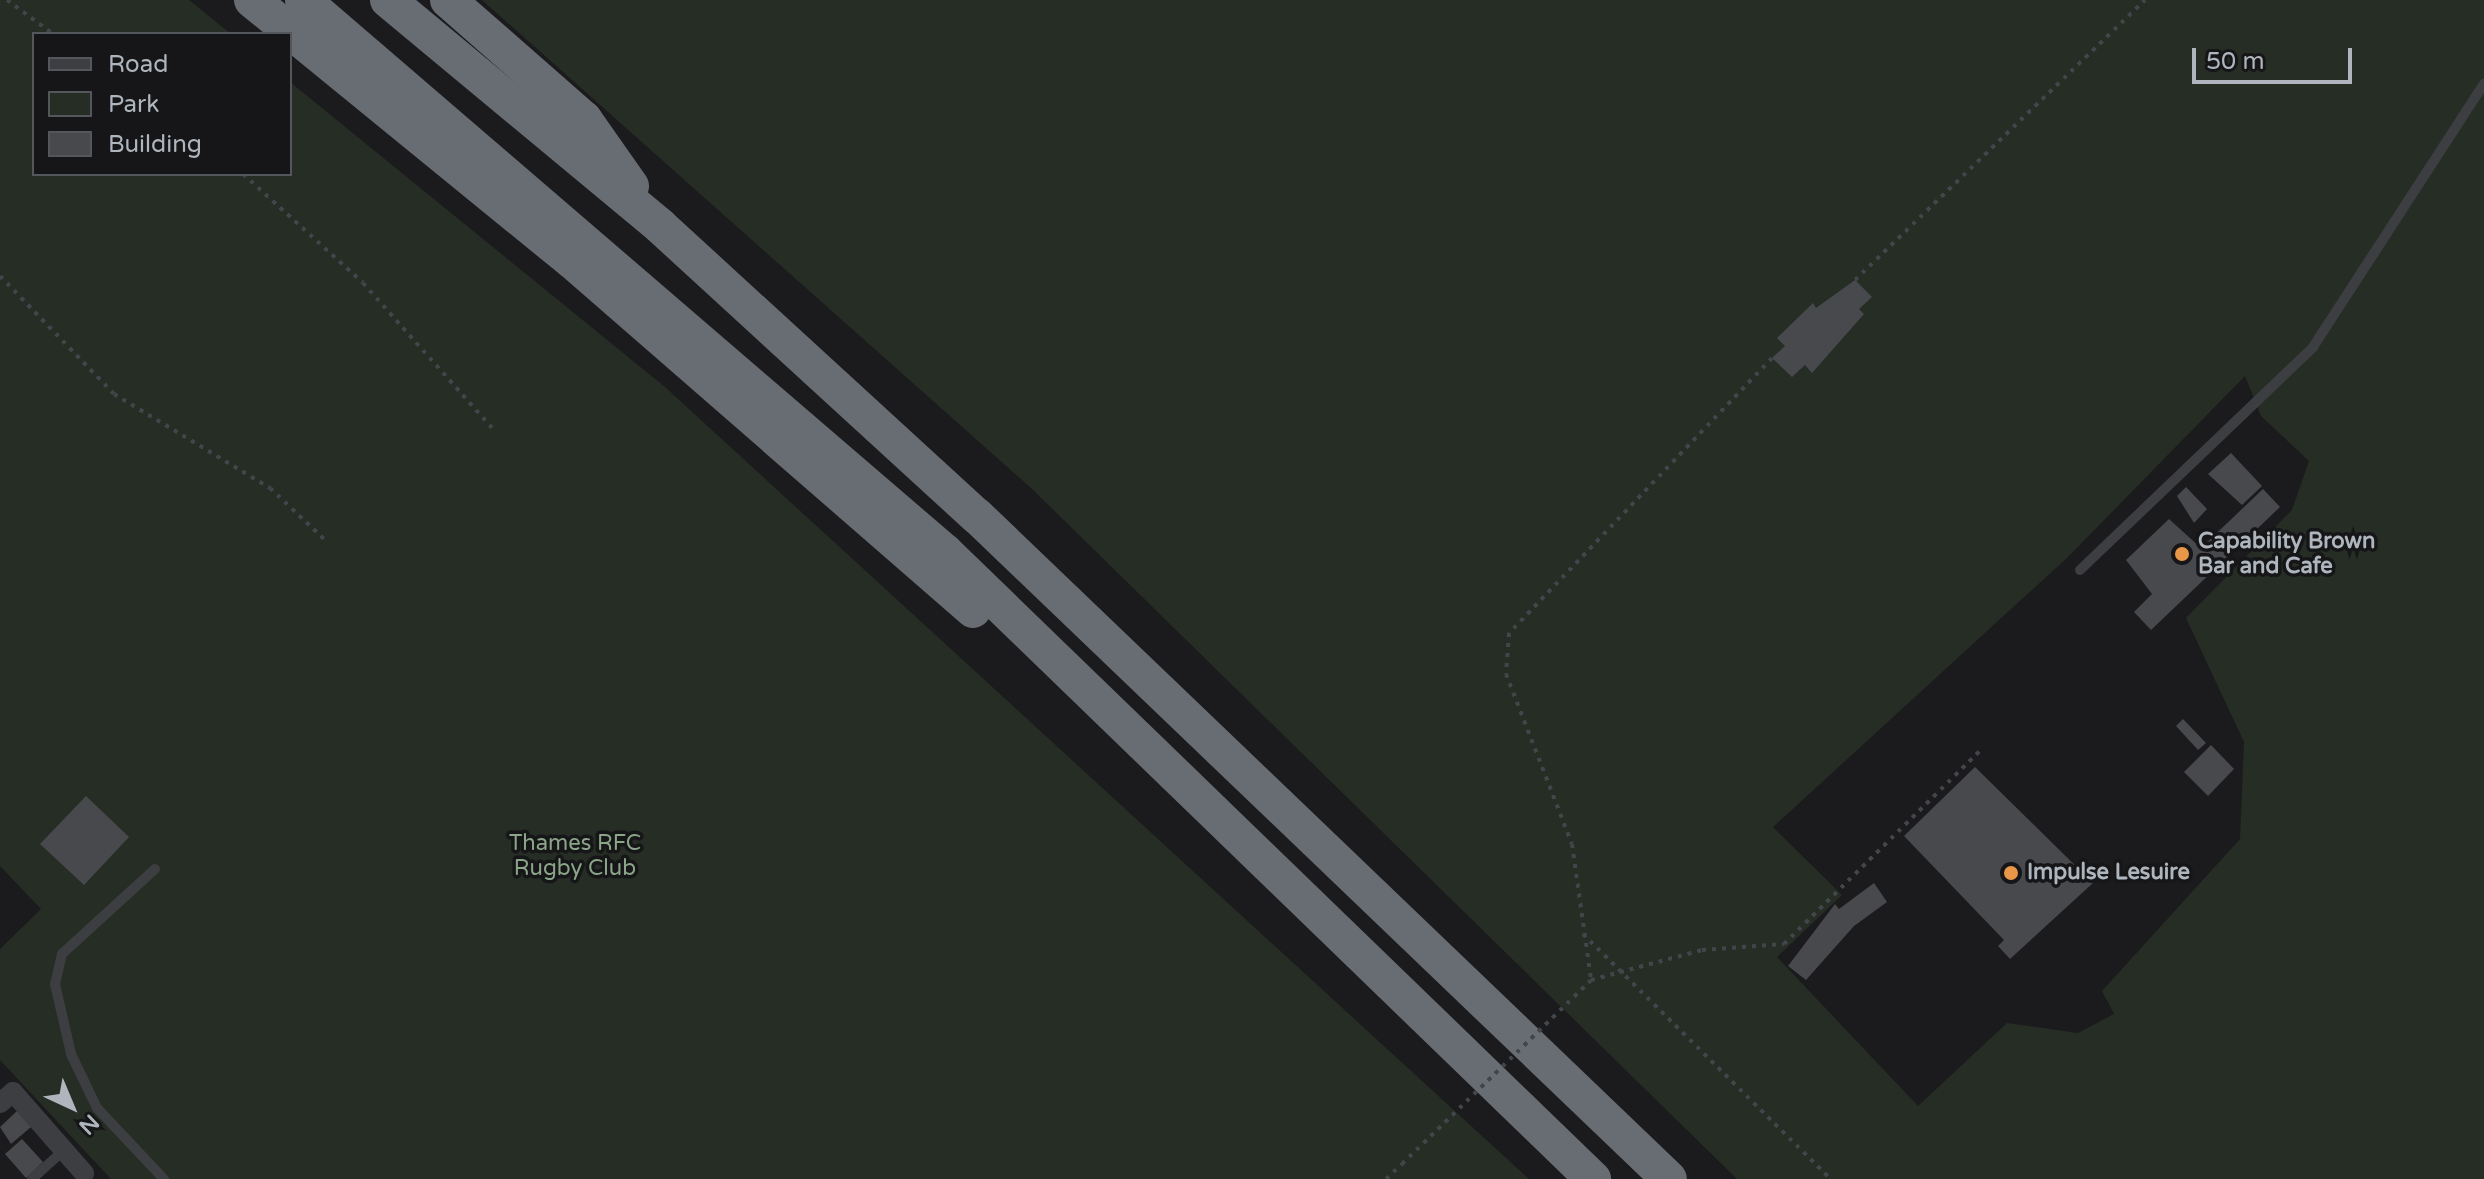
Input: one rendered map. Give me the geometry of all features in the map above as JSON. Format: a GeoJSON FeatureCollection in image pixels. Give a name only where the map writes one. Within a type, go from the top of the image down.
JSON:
{"type":"FeatureCollection","features":[{"type":"Feature","properties":{"kind":"highway"},"geometry":{"type":"LineString","coordinates":[[252,0],[291,32]]}},
{"type":"Feature","properties":{"kind":"highway"},"geometry":{"type":"LineString","coordinates":[[303,0],[945,552],[1593,1179]]}},
{"type":"Feature","properties":{"kind":"highway"},"geometry":{"type":"LineString","coordinates":[[391,0],[660,226],[1258,780],[1669,1179]]}},
{"type":"Feature","properties":{"kind":"highway"},"geometry":{"type":"LineString","coordinates":[[448,0],[584,119],[660,226]]}},
{"type":"Feature","properties":{"kind":"highway"},"geometry":{"type":"LineString","coordinates":[[292,33],[571,260],[1234,830]]}},
{"type":"Feature","properties":{"kind":"street"},"geometry":{"type":"LineString","coordinates":[[0,1103],[13,1092],[84,1173]]}},
{"type":"Feature","properties":{"kind":"lane"},"geometry":{"type":"LineString","coordinates":[[2080,570],[2313,347],[2484,84]]}},
{"type":"Feature","properties":{"kind":"lane"},"geometry":{"type":"LineString","coordinates":[[155,869],[62,954],[55,984],[71,1054],[97,1108],[164,1179]]}},
{"type":"Feature","properties":{"kind":"lane"},"geometry":{"type":"LineString","coordinates":[[32,1179],[64,1150]]}},
{"type":"Feature","properties":{"kind":"path"},"geometry":{"type":"LineString","coordinates":[[7,0],[50,32]]}},
{"type":"Feature","properties":{"kind":"path"},"geometry":{"type":"LineString","coordinates":[[1855,280],[2145,0]]}},
{"type":"Feature","properties":{"kind":"path"},"geometry":{"type":"LineString","coordinates":[[245,176],[363,283],[492,428]]}},
{"type":"Feature","properties":{"kind":"path"},"geometry":{"type":"LineString","coordinates":[[0,276],[114,394],[270,488],[326,541]]}},
{"type":"Feature","properties":{"kind":"path"},"geometry":{"type":"LineString","coordinates":[[1591,980],[1582,933],[1572,844],[1506,674],[1509,633],[1772,358]]}},
{"type":"Feature","properties":{"kind":"path"},"geometry":{"type":"LineString","coordinates":[[1386,1179],[1591,980],[1702,950],[1784,944],[1983,748]]}},
{"type":"Feature","properties":{"kind":"path"},"geometry":{"type":"LineString","coordinates":[[1582,933],[1831,1179]]}},
{"type":"Feature","properties":{"kind":"green space","name":"Thames RFC Rugby Club"},"geometry":{"type":"Polygon","coordinates":[[[0,0],[189,0],[229,32],[32,32],[32,176],[292,176],[292,84],[665,387],[1529,1179],[111,1179],[0,1060],[0,949],[41,909],[0,866],[0,0]]]}},
{"type":"Feature","properties":{"kind":"green space"},"geometry":{"type":"Polygon","coordinates":[[[482,0],[2484,0],[2484,1179],[1737,1179],[1031,488],[482,0]],[[2245,376],[2068,557],[1773,827],[1842,895],[1777,957],[1918,1106],[2007,1023],[2078,1033],[2114,1014],[2102,991],[2240,839],[2244,742],[2186,618],[2292,510],[2309,461],[2261,416],[2245,376]]]}},
{"type":"Feature","properties":{"kind":"building"},"geometry":{"type":"Polygon","coordinates":[[[1855,280],[1872,297],[1859,309],[1864,314],[1812,373],[1805,365],[1792,377],[1772,358],[1785,346],[1777,338],[1813,303],[1816,308],[1855,280]]]}},
{"type":"Feature","properties":{"kind":"building"},"geometry":{"type":"Polygon","coordinates":[[[2231,453],[2262,486],[2242,505],[2208,474],[2231,453]]]}},
{"type":"Feature","properties":{"kind":"building"},"geometry":{"type":"Polygon","coordinates":[[[2186,487],[2207,509],[2194,523],[2177,496],[2186,487]]]}},
{"type":"Feature","properties":{"kind":"building","name":"Capability Brown Bar and Cafe"},"geometry":{"type":"Polygon","coordinates":[[[2263,489],[2280,507],[2151,630],[2134,612],[2152,594],[2126,560],[2169,519],[2201,548],[2263,489]]]}},
{"type":"Feature","properties":{"kind":"building"},"geometry":{"type":"Polygon","coordinates":[[[2183,719],[2206,743],[2198,750],[2176,726],[2183,719]]]}},
{"type":"Feature","properties":{"kind":"building"},"geometry":{"type":"Polygon","coordinates":[[[2211,745],[2234,769],[2208,796],[2184,772],[2211,745]]]}},
{"type":"Feature","properties":{"kind":"building","name":"Impulse Lesuire"},"geometry":{"type":"Polygon","coordinates":[[[1975,767],[2093,883],[2010,959],[1998,946],[2004,940],[1904,836],[1975,767]]]}},
{"type":"Feature","properties":{"kind":"building"},"geometry":{"type":"Polygon","coordinates":[[[86,796],[129,837],[84,885],[40,844],[86,796]]]}},
{"type":"Feature","properties":{"kind":"building"},"geometry":{"type":"Polygon","coordinates":[[[1874,883],[1887,902],[1854,926],[1806,980],[1788,966],[1835,904],[1839,909],[1874,883]]]}},
{"type":"Feature","properties":{"kind":"building"},"geometry":{"type":"Polygon","coordinates":[[[17,1111],[31,1127],[11,1144],[0,1127],[17,1111]]]}},
{"type":"Feature","properties":{"kind":"building"},"geometry":{"type":"Polygon","coordinates":[[[22,1139],[43,1162],[26,1178],[5,1154],[22,1139]]]}},
{"type":"Feature","properties":{"kind":"place","name":"Capability Brown Bar and Cafe"},"geometry":{"type":"Point","coordinates":[2182,554]}},
{"type":"Feature","properties":{"kind":"place","name":"Impulse Lesuire"},"geometry":{"type":"Point","coordinates":[2011,873]}}]}
